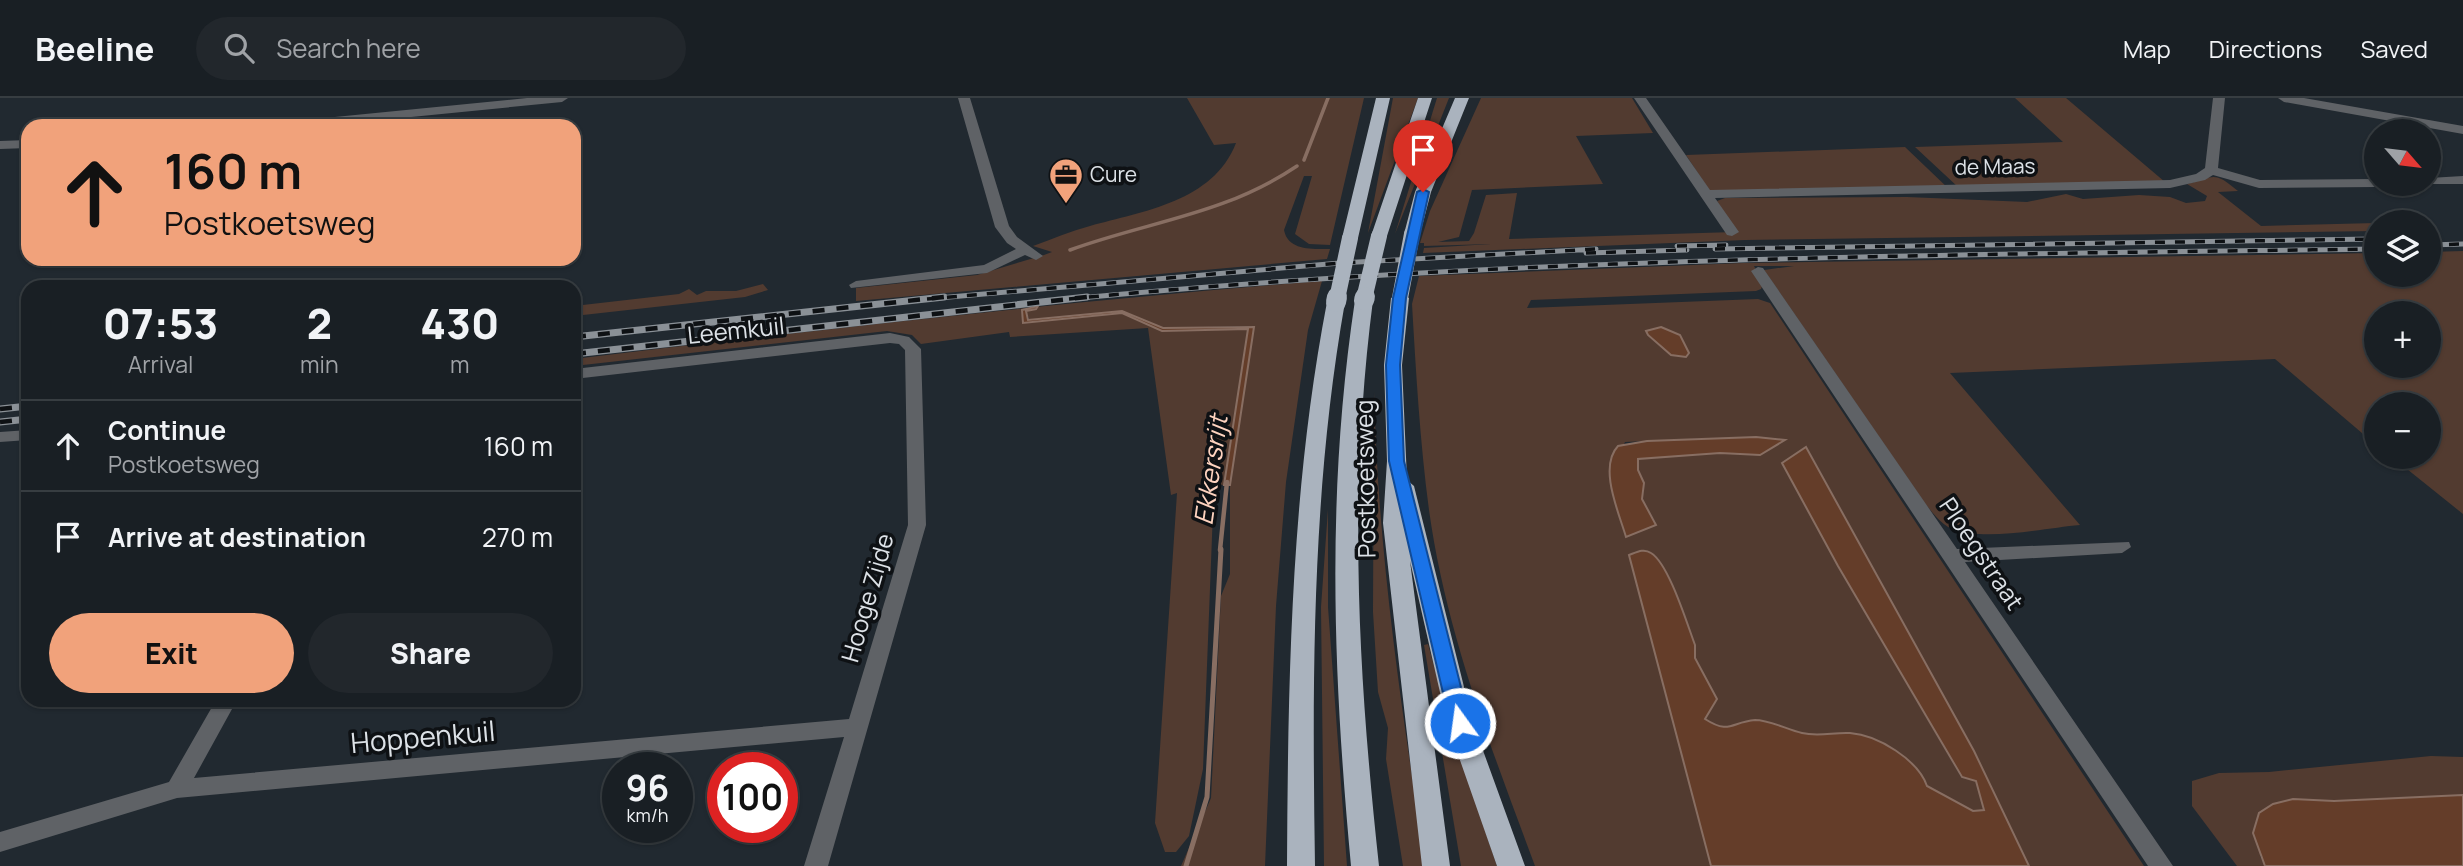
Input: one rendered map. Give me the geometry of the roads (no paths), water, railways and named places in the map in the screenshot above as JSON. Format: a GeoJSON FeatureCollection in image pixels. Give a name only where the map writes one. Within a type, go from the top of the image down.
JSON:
{"type":"FeatureCollection","features":[{"type":"Feature","properties":{"kind":"highway","name":"Postkoetsweg"},"geometry":{"type":"LineString","coordinates":[[1301,866],[1300,711],[1305,556],[1322,365],[1383,98]]}},
{"type":"Feature","properties":{"kind":"highway","name":"Postkoetsweg"},"geometry":{"type":"LineString","coordinates":[[1365,866],[1349,696],[1342,508],[1353,364],[1378,236],[1425,98]]}},
{"type":"Feature","properties":{"kind":"highway","name":"Postkoetsweg"},"geometry":{"type":"LineString","coordinates":[[1436,866],[1394,523],[1397,461],[1393,365],[1399,298],[1412,234],[1423,192],[1462,101]]}},
{"type":"Feature","properties":{"kind":"highway"},"geometry":{"type":"LineString","coordinates":[[1397,461],[1460,723],[1511,866]]}},
{"type":"Feature","properties":{"kind":"highway","name":"Postkoetsweg"},"geometry":{"type":"LineString","coordinates":[[1359,810],[1378,866]]}},
{"type":"Feature","properties":{"kind":"street"},"geometry":{"type":"LineString","coordinates":[[354,119],[562,98]]}},
{"type":"Feature","properties":{"kind":"street"},"geometry":{"type":"LineString","coordinates":[[856,285],[987,269],[1030,253],[1006,234],[988,183],[964,98]]}},
{"type":"Feature","properties":{"kind":"street"},"geometry":{"type":"LineString","coordinates":[[1640,98],[1732,232]]}},
{"type":"Feature","properties":{"kind":"street"},"geometry":{"type":"LineString","coordinates":[[2219,98],[2211,170],[2259,184],[2364,183]]}},
{"type":"Feature","properties":{"kind":"street"},"geometry":{"type":"LineString","coordinates":[[2284,98],[2462,132]]}},
{"type":"Feature","properties":{"kind":"street"},"geometry":{"type":"LineString","coordinates":[[0,145],[21,144]]}},
{"type":"Feature","properties":{"kind":"street","name":"de Maas"},"geometry":{"type":"LineString","coordinates":[[1704,194],[2142,186],[2170,184],[2200,177],[2211,170]]}},
{"type":"Feature","properties":{"kind":"street"},"geometry":{"type":"LineString","coordinates":[[2441,181],[2463,180]]}},
{"type":"Feature","properties":{"kind":"street","name":"Ploegstraat"},"geometry":{"type":"LineString","coordinates":[[1758,271],[1765,292],[1954,556],[2161,866]]}},
{"type":"Feature","properties":{"kind":"street","name":"Leemkuil"},"geometry":{"type":"LineString","coordinates":[[581,373],[890,338],[904,340]]}},
{"type":"Feature","properties":{"kind":"street","name":"Hooge Zijde"},"geometry":{"type":"LineString","coordinates":[[816,866],[916,525],[913,349],[904,340]]}},
{"type":"Feature","properties":{"kind":"street"},"geometry":{"type":"LineString","coordinates":[[0,437],[21,436]]}},
{"type":"Feature","properties":{"kind":"street"},"geometry":{"type":"LineString","coordinates":[[1954,556],[2122,547]]}},
{"type":"Feature","properties":{"kind":"street"},"geometry":{"type":"LineString","coordinates":[[177,789],[223,707]]}},
{"type":"Feature","properties":{"kind":"street","name":"Hoppenkuil"},"geometry":{"type":"LineString","coordinates":[[0,842],[177,789],[858,727]]}},
{"type":"Feature","properties":{"kind":"waterway","name":"Ekkersrijt"},"geometry":{"type":"LineString","coordinates":[[1304,160],[1328,98]]}},
{"type":"Feature","properties":{"kind":"waterway","name":"Ekkersrijt"},"geometry":{"type":"LineString","coordinates":[[1070,250],[1186,216],[1242,196],[1297,166]]}},
{"type":"Feature","properties":{"kind":"waterway","name":"Ekkersrijt"},"geometry":{"type":"LineString","coordinates":[[1220,550],[1227,482]]}},
{"type":"Feature","properties":{"kind":"waterway","name":"Ekkersrijt"},"geometry":{"type":"LineString","coordinates":[[1186,866],[1207,797],[1221,549]]}},
{"type":"Feature","properties":{"kind":"railway"},"geometry":{"type":"LineString","coordinates":[[1715,249],[2364,239]]}},
{"type":"Feature","properties":{"kind":"railway"},"geometry":{"type":"LineString","coordinates":[[2441,245],[2463,244]]}},
{"type":"Feature","properties":{"kind":"railway"},"geometry":{"type":"LineString","coordinates":[[1677,246],[1726,245]]}},
{"type":"Feature","properties":{"kind":"railway"},"geometry":{"type":"LineString","coordinates":[[927,299],[1340,263],[1596,249]]}},
{"type":"Feature","properties":{"kind":"railway"},"geometry":{"type":"LineString","coordinates":[[1069,299],[1232,285],[1558,266],[1885,256],[2364,249]]}},
{"type":"Feature","properties":{"kind":"railway"},"geometry":{"type":"LineString","coordinates":[[1586,253],[1687,250]]}},
{"type":"Feature","properties":{"kind":"railway"},"geometry":{"type":"LineString","coordinates":[[581,336],[944,297]]}},
{"type":"Feature","properties":{"kind":"railway"},"geometry":{"type":"LineString","coordinates":[[1069,299],[1087,297]]}},
{"type":"Feature","properties":{"kind":"railway"},"geometry":{"type":"LineString","coordinates":[[581,353],[1069,299]]}},
{"type":"Feature","properties":{"kind":"railway"},"geometry":{"type":"LineString","coordinates":[[0,409],[21,407]]}},
{"type":"Feature","properties":{"kind":"railway"},"geometry":{"type":"LineString","coordinates":[[0,422],[21,420]]}},
{"type":"Feature","properties":{"kind":"place","name":"Cure"},"geometry":{"type":"Point","coordinates":[1066,205]}}]}
